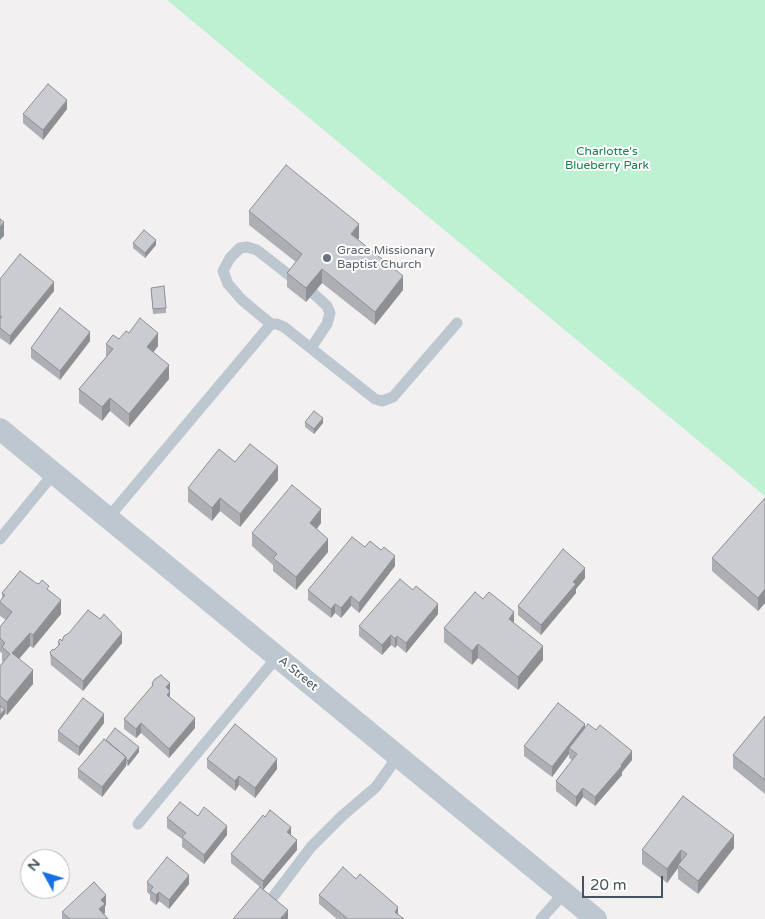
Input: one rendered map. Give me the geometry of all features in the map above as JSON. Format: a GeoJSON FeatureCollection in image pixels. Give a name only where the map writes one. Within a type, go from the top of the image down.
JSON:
{"type":"FeatureCollection","features":[{"type":"Feature","properties":{"kind":"street","name":"A Street"},"geometry":{"type":"LineString","coordinates":[[1,431],[596,919]]}},
{"type":"Feature","properties":{"kind":"lane"},"geometry":{"type":"LineString","coordinates":[[294,279],[257,250],[247,247],[240,248],[230,258],[224,271],[228,284],[242,300],[271,324],[284,327],[375,399],[382,401],[393,396],[457,324]]}},
{"type":"Feature","properties":{"kind":"lane"},"geometry":{"type":"LineString","coordinates":[[311,348],[327,324],[330,313],[327,306],[313,293]]}},
{"type":"Feature","properties":{"kind":"lane"},"geometry":{"type":"LineString","coordinates":[[108,518],[271,324]]}},
{"type":"Feature","properties":{"kind":"lane"},"geometry":{"type":"LineString","coordinates":[[0,539],[54,473]]}},
{"type":"Feature","properties":{"kind":"lane"},"geometry":{"type":"LineString","coordinates":[[138,824],[277,657]]}},
{"type":"Feature","properties":{"kind":"lane"},"geometry":{"type":"LineString","coordinates":[[273,897],[311,847],[342,816],[376,787],[398,756]]}},
{"type":"Feature","properties":{"kind":"lane"},"geometry":{"type":"LineString","coordinates":[[541,919],[564,893]]}},
{"type":"Feature","properties":{"kind":"green space","name":"Charlotte's Blueberry Park"},"geometry":{"type":"Polygon","coordinates":[[[167,0],[765,0],[765,496],[167,0]]]}},
{"type":"Feature","properties":{"kind":"building"},"geometry":{"type":"Polygon","coordinates":[[[48,84],[67,100],[43,130],[23,114],[48,84]]]}},
{"type":"Feature","properties":{"kind":"building","name":"Grace Missionary Baptist Church"},"geometry":{"type":"Polygon","coordinates":[[[286,165],[359,224],[351,234],[403,276],[375,312],[322,269],[306,288],[287,273],[302,254],[249,211],[286,165]]]}},
{"type":"Feature","properties":{"kind":"building"},"geometry":{"type":"Polygon","coordinates":[[[0,219],[4,222],[0,227],[0,219]]]}},
{"type":"Feature","properties":{"kind":"building"},"geometry":{"type":"Polygon","coordinates":[[[144,230],[156,240],[145,253],[133,243],[144,230]]]}},
{"type":"Feature","properties":{"kind":"building"},"geometry":{"type":"Polygon","coordinates":[[[20,254],[54,282],[10,336],[0,328],[0,319],[2,317],[0,316],[0,279],[20,254]]]}},
{"type":"Feature","properties":{"kind":"building"},"geometry":{"type":"Polygon","coordinates":[[[164,286],[166,308],[153,309],[151,288],[164,286]]]}},
{"type":"Feature","properties":{"kind":"building"},"geometry":{"type":"Polygon","coordinates":[[[60,308],[90,332],[60,371],[31,348],[60,308]]]}},
{"type":"Feature","properties":{"kind":"building"},"geometry":{"type":"Polygon","coordinates":[[[140,318],[158,333],[147,347],[169,365],[129,414],[110,398],[102,407],[79,389],[113,349],[106,344],[113,335],[119,339],[126,331],[129,333],[140,318]]]}},
{"type":"Feature","properties":{"kind":"building"},"geometry":{"type":"Polygon","coordinates":[[[314,411],[323,418],[314,429],[305,422],[314,411]]]}},
{"type":"Feature","properties":{"kind":"building"},"geometry":{"type":"Polygon","coordinates":[[[250,444],[278,466],[240,514],[220,498],[212,508],[188,488],[219,449],[235,462],[250,444]]]}},
{"type":"Feature","properties":{"kind":"building"},"geometry":{"type":"Polygon","coordinates":[[[292,485],[321,509],[310,523],[328,539],[296,577],[273,558],[277,554],[252,533],[292,485]]]}},
{"type":"Feature","properties":{"kind":"building"},"geometry":{"type":"Polygon","coordinates":[[[765,498],[765,589],[758,598],[712,558],[765,498]]]}},
{"type":"Feature","properties":{"kind":"building"},"geometry":{"type":"Polygon","coordinates":[[[352,537],[365,547],[370,541],[381,550],[384,547],[395,556],[359,603],[351,596],[341,608],[335,604],[331,609],[308,590],[352,537]]]}},
{"type":"Feature","properties":{"kind":"building"},"geometry":{"type":"Polygon","coordinates":[[[563,549],[585,568],[573,582],[576,584],[541,625],[518,606],[563,549]]]}},
{"type":"Feature","properties":{"kind":"building"},"geometry":{"type":"Polygon","coordinates":[[[20,571],[36,583],[39,584],[42,580],[49,586],[47,589],[61,600],[33,635],[30,633],[12,653],[33,670],[7,702],[0,696],[0,666],[10,654],[2,647],[5,643],[0,638],[0,627],[12,612],[0,601],[5,595],[2,593],[20,571]]]}},
{"type":"Feature","properties":{"kind":"building"},"geometry":{"type":"Polygon","coordinates":[[[400,579],[413,590],[416,586],[438,604],[406,643],[397,636],[395,639],[391,635],[382,645],[359,626],[400,579]]]}},
{"type":"Feature","properties":{"kind":"building"},"geometry":{"type":"Polygon","coordinates":[[[475,592],[483,599],[489,592],[514,612],[509,619],[543,646],[518,677],[478,644],[472,651],[444,628],[475,592]]]}},
{"type":"Feature","properties":{"kind":"building"},"geometry":{"type":"Polygon","coordinates":[[[88,610],[100,619],[104,614],[122,633],[83,681],[51,655],[50,652],[60,644],[58,642],[60,639],[62,641],[64,636],[69,633],[88,610]]]}},
{"type":"Feature","properties":{"kind":"building"},"geometry":{"type":"Polygon","coordinates":[[[161,675],[170,683],[166,687],[170,691],[167,695],[195,718],[169,749],[141,723],[136,729],[124,719],[153,685],[152,683],[155,679],[161,675]]]}},
{"type":"Feature","properties":{"kind":"building"},"geometry":{"type":"Polygon","coordinates":[[[83,698],[104,714],[79,747],[58,731],[83,698]]]}},
{"type":"Feature","properties":{"kind":"building"},"geometry":{"type":"Polygon","coordinates":[[[558,703],[585,724],[552,767],[524,746],[558,703]]]}},
{"type":"Feature","properties":{"kind":"building"},"geometry":{"type":"Polygon","coordinates":[[[0,706],[5,709],[0,715],[0,706]]]}},
{"type":"Feature","properties":{"kind":"building"},"geometry":{"type":"Polygon","coordinates":[[[765,716],[765,780],[733,755],[765,716]]]}},
{"type":"Feature","properties":{"kind":"building"},"geometry":{"type":"Polygon","coordinates":[[[235,724],[277,759],[255,788],[239,776],[235,781],[207,759],[235,724]]]}},
{"type":"Feature","properties":{"kind":"building"},"geometry":{"type":"Polygon","coordinates":[[[588,724],[596,730],[600,725],[632,751],[622,766],[595,797],[583,788],[576,797],[556,781],[577,754],[569,748],[588,724]]]}},
{"type":"Feature","properties":{"kind":"building"},"geometry":{"type":"Polygon","coordinates":[[[115,728],[139,747],[128,761],[126,757],[106,740],[115,728]]]}},
{"type":"Feature","properties":{"kind":"building"},"geometry":{"type":"Polygon","coordinates":[[[104,739],[126,757],[102,787],[78,769],[104,739]]]}},
{"type":"Feature","properties":{"kind":"building"},"geometry":{"type":"Polygon","coordinates":[[[683,796],[734,835],[698,881],[678,865],[687,854],[681,850],[667,869],[642,850],[683,796]]]}},
{"type":"Feature","properties":{"kind":"building"},"geometry":{"type":"Polygon","coordinates":[[[180,802],[198,816],[204,807],[227,826],[204,855],[182,837],[186,833],[167,818],[180,802]]]}},
{"type":"Feature","properties":{"kind":"building"},"geometry":{"type":"Polygon","coordinates":[[[270,810],[291,827],[287,832],[297,840],[263,881],[231,854],[263,815],[265,817],[270,810]]]}},
{"type":"Feature","properties":{"kind":"building"},"geometry":{"type":"Polygon","coordinates":[[[167,857],[189,875],[169,900],[159,892],[156,895],[150,891],[153,887],[147,882],[167,857]]]}},
{"type":"Feature","properties":{"kind":"building"},"geometry":{"type":"Polygon","coordinates":[[[343,867],[356,879],[360,874],[398,907],[395,912],[404,919],[348,919],[319,895],[343,867]]]}},
{"type":"Feature","properties":{"kind":"building"},"geometry":{"type":"Polygon","coordinates":[[[94,882],[106,895],[101,900],[105,904],[99,909],[108,919],[70,919],[62,912],[94,882]]]}},
{"type":"Feature","properties":{"kind":"building"},"geometry":{"type":"Polygon","coordinates":[[[260,887],[288,910],[280,919],[233,919],[260,887]]]}},
{"type":"Feature","properties":{"kind":"place","name":"Grace Missionary Baptist Church"},"geometry":{"type":"Point","coordinates":[327,258]}}]}
